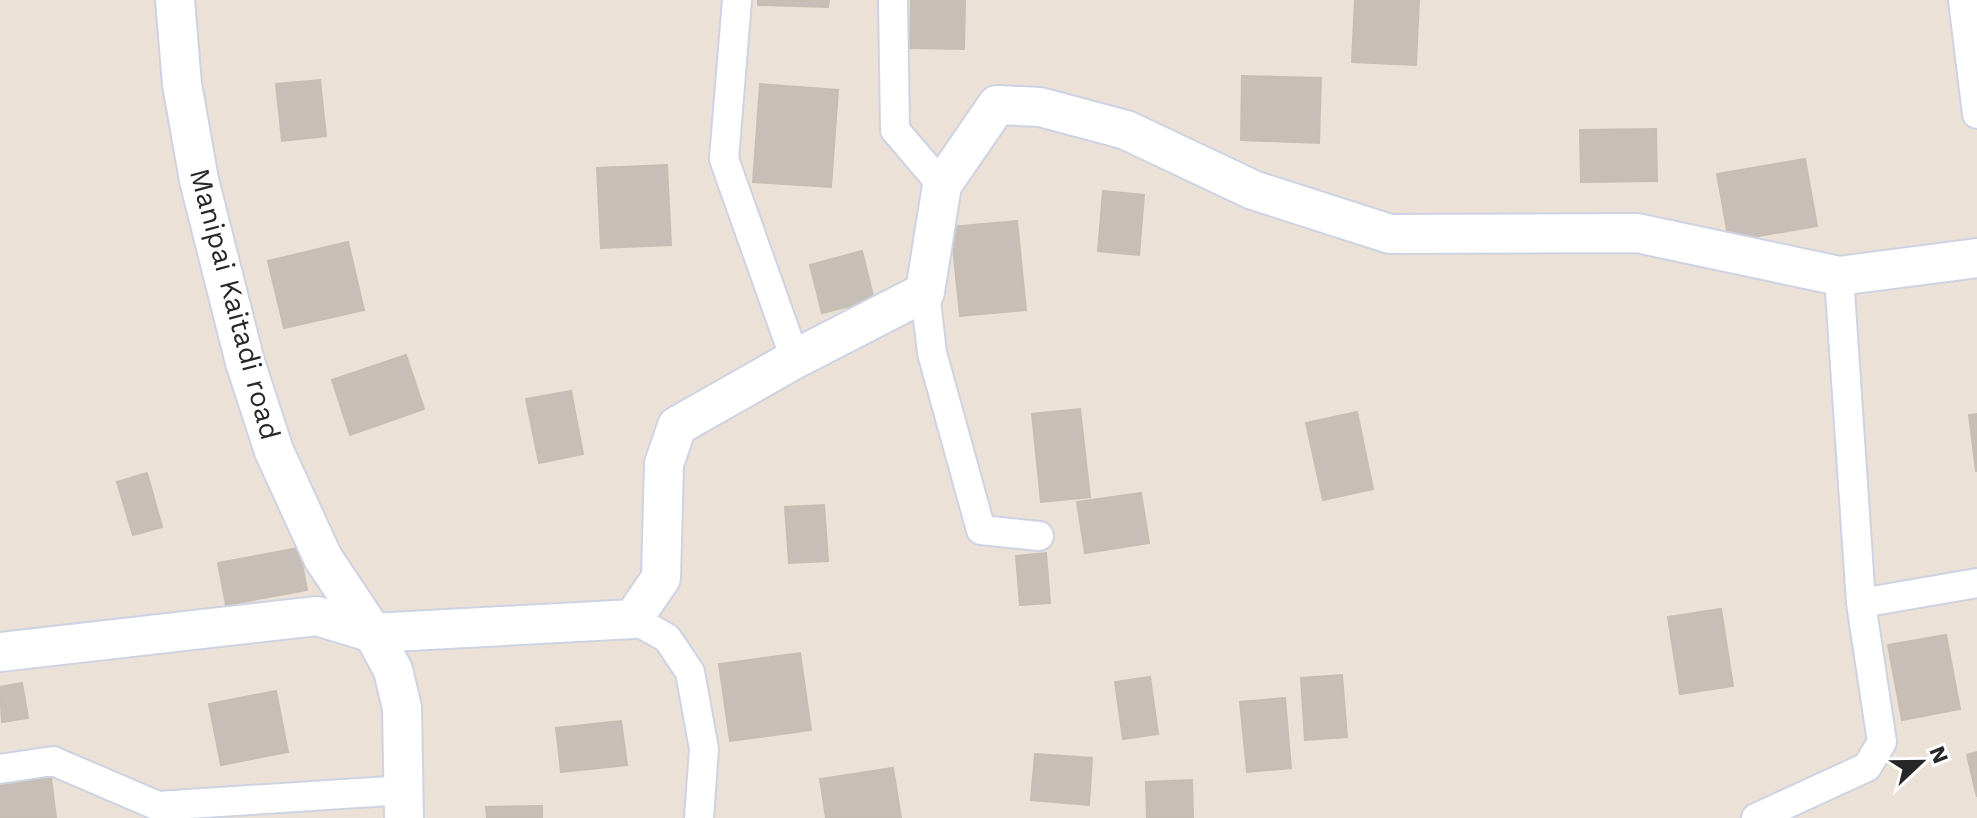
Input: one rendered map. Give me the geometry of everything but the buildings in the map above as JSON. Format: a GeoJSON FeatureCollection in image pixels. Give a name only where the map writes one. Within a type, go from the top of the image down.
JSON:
{"type":"FeatureCollection","features":[{"type":"Feature","properties":{"kind":"street","name":"Manipai Kaitadi road"},"geometry":{"type":"LineString","coordinates":[[175,0],[182,84],[199,180],[245,362],[274,451],[323,558],[373,633],[393,670],[402,708],[405,804]]}},
{"type":"Feature","properties":{"kind":"street"},"geometry":{"type":"LineString","coordinates":[[737,0],[724,159],[795,359]]}},
{"type":"Feature","properties":{"kind":"street"},"geometry":{"type":"LineString","coordinates":[[893,0],[895,130],[942,185]]}},
{"type":"Feature","properties":{"kind":"street"},"geometry":{"type":"LineString","coordinates":[[1963,0],[1977,114]]}},
{"type":"Feature","properties":{"kind":"street"},"geometry":{"type":"LineString","coordinates":[[1039,536],[981,530],[932,353],[925,292],[942,185],[997,105],[1040,107],[1126,130],[1253,190],[1390,234],[1637,233],[1839,276],[1977,258]]}},
{"type":"Feature","properties":{"kind":"street"},"geometry":{"type":"LineString","coordinates":[[1756,818],[1867,767],[1882,742],[1861,603],[1839,276]]}},
{"type":"Feature","properties":{"kind":"street"},"geometry":{"type":"LineString","coordinates":[[633,619],[661,578],[664,464],[677,426],[795,359],[925,292]]}},
{"type":"Feature","properties":{"kind":"street"},"geometry":{"type":"LineString","coordinates":[[1861,603],[1977,583]]}},
{"type":"Feature","properties":{"kind":"street"},"geometry":{"type":"LineString","coordinates":[[0,652],[317,616],[373,633],[633,619],[667,638],[690,672],[704,749],[699,818]]}},
{"type":"Feature","properties":{"kind":"street"},"geometry":{"type":"LineString","coordinates":[[0,769],[53,761],[158,806],[405,804]]}}]}
